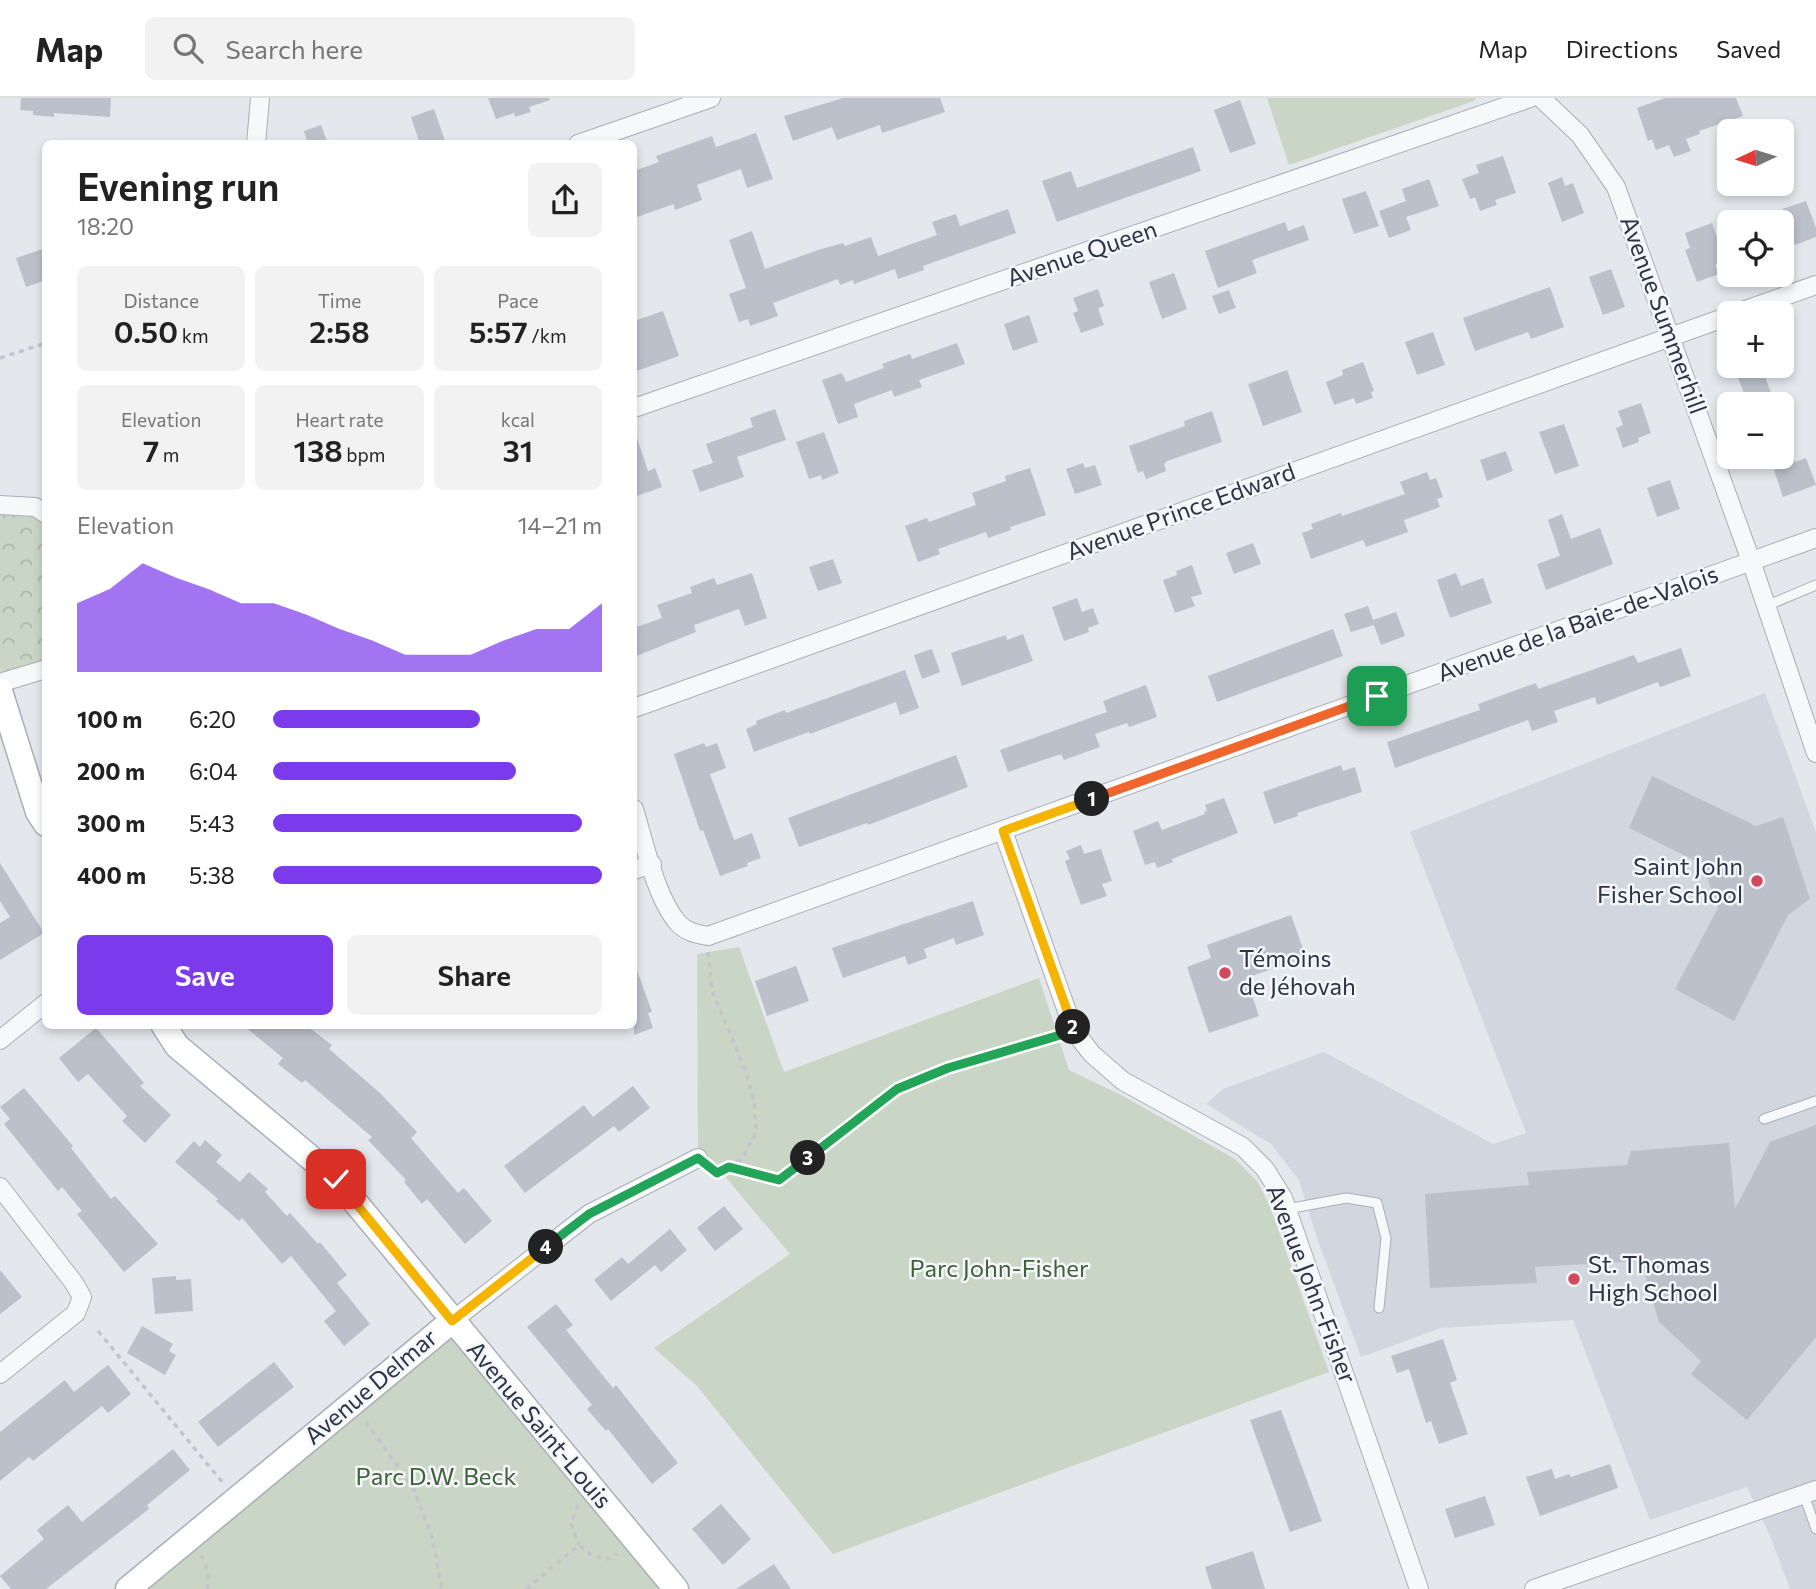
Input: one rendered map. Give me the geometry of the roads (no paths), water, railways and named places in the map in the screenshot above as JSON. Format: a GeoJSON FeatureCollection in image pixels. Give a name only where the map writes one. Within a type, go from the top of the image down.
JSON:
{"type":"FeatureCollection","features":[{"type":"Feature","properties":{"kind":"street"},"geometry":{"type":"LineString","coordinates":[[257,140],[260,98]]}},
{"type":"Feature","properties":{"kind":"street"},"geometry":{"type":"LineString","coordinates":[[590,140],[712,98]]}},
{"type":"Feature","properties":{"kind":"street","name":"Avenue Queen"},"geometry":{"type":"LineString","coordinates":[[637,407],[1531,98]]}},
{"type":"Feature","properties":{"kind":"street","name":"Avenue Summerhill"},"geometry":{"type":"LineString","coordinates":[[1541,98],[1580,135],[1616,187],[1672,337],[1816,753]]}},
{"type":"Feature","properties":{"kind":"street"},"geometry":{"type":"LineString","coordinates":[[1771,301],[1816,285]]}},
{"type":"Feature","properties":{"kind":"street","name":"Avenue Prince Edward"},"geometry":{"type":"LineString","coordinates":[[637,707],[1717,320]]}},
{"type":"Feature","properties":{"kind":"street"},"geometry":{"type":"LineString","coordinates":[[0,505],[35,506],[42,511]]}},
{"type":"Feature","properties":{"kind":"street","name":"Avenue de la Baie-de-Valois"},"geometry":{"type":"LineString","coordinates":[[652,864],[662,896],[679,925],[694,934],[708,936],[1816,538]]}},
{"type":"Feature","properties":{"kind":"street"},"geometry":{"type":"LineString","coordinates":[[0,683],[42,670]]}},
{"type":"Feature","properties":{"kind":"street"},"geometry":{"type":"LineString","coordinates":[[0,691],[42,818]]}},
{"type":"Feature","properties":{"kind":"street"},"geometry":{"type":"LineString","coordinates":[[637,818],[652,864],[637,869]]}},
{"type":"Feature","properties":{"kind":"street","name":"Avenue John-Fisher"},"geometry":{"type":"LineString","coordinates":[[1003,831],[1074,1031],[1092,1054],[1123,1081],[1243,1147],[1265,1169],[1287,1209],[1419,1589]]}},
{"type":"Feature","properties":{"kind":"street"},"geometry":{"type":"LineString","coordinates":[[0,1040],[42,1006]]}},
{"type":"Feature","properties":{"kind":"street","name":"Avenue Saint-Louis"},"geometry":{"type":"LineString","coordinates":[[166,1029],[177,1046],[336,1179],[676,1589]]}},
{"type":"Feature","properties":{"kind":"street","name":"Avenue Delmar"},"geometry":{"type":"LineString","coordinates":[[128,1589],[452,1321],[589,1214],[698,1158]]}},
{"type":"Feature","properties":{"kind":"street"},"geometry":{"type":"LineString","coordinates":[[0,1187],[75,1283],[82,1297],[76,1313],[0,1374]]}},
{"type":"Feature","properties":{"kind":"street"},"geometry":{"type":"LineString","coordinates":[[1534,1589],[1810,1493]]}},
{"type":"Feature","properties":{"kind":"lane"},"geometry":{"type":"LineString","coordinates":[[1766,606],[1816,586]]}},
{"type":"Feature","properties":{"kind":"lane"},"geometry":{"type":"LineString","coordinates":[[1764,1119],[1816,1101]]}},
{"type":"Feature","properties":{"kind":"lane"},"geometry":{"type":"LineString","coordinates":[[1287,1209],[1346,1198],[1377,1203],[1387,1238],[1378,1308]]}},
{"type":"Feature","properties":{"kind":"lane"},"geometry":{"type":"LineString","coordinates":[[1810,1493],[1816,1529]]}},
{"type":"Feature","properties":{"kind":"place","name":"Saint John Fisher School"},"geometry":{"type":"Point","coordinates":[1757,881]}},
{"type":"Feature","properties":{"kind":"place","name":"Témoins de Jéhovah"},"geometry":{"type":"Point","coordinates":[1225,973]}},
{"type":"Feature","properties":{"kind":"place","name":"St. Thomas High School"},"geometry":{"type":"Point","coordinates":[1574,1279]}},
{"type":"Feature","properties":{"kind":"park label","name":"Parc John-Fisher"},"geometry":{"type":"Point","coordinates":[999,1269]}},
{"type":"Feature","properties":{"kind":"park label","name":"Parc D.W. Beck"},"geometry":{"type":"Point","coordinates":[436,1477]}}]}
